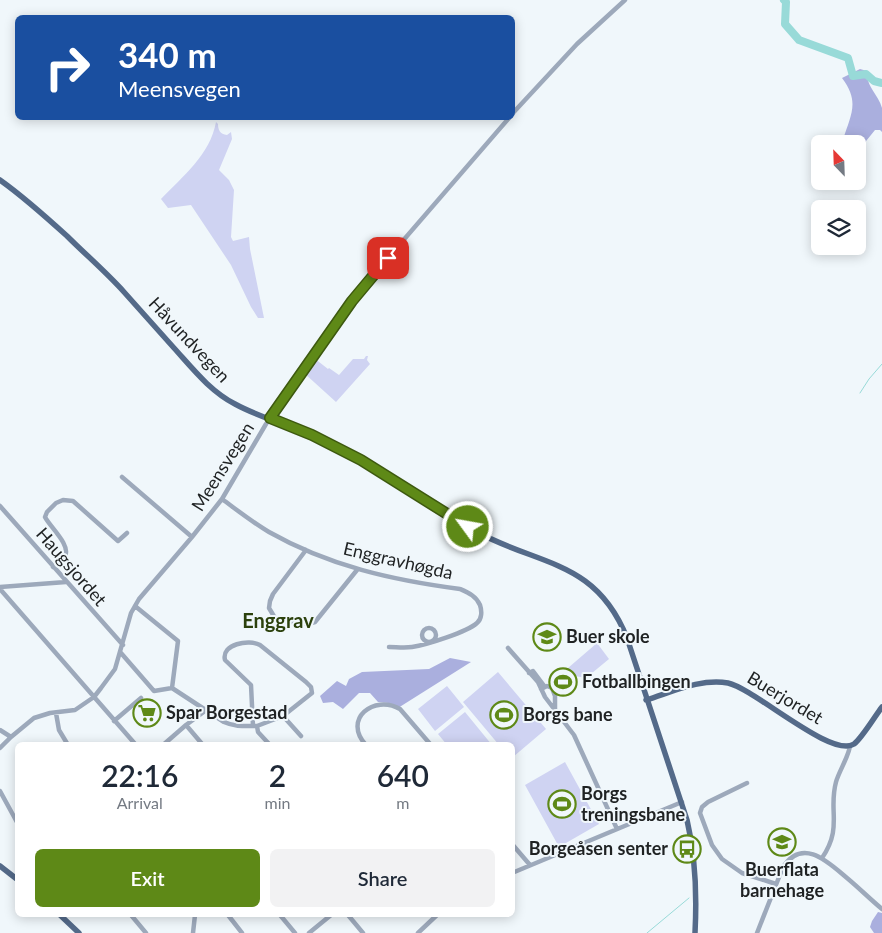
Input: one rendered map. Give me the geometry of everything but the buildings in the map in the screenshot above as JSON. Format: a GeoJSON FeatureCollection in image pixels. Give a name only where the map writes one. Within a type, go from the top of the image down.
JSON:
{"type":"FeatureCollection","features":[{"type":"Feature","properties":{"kind":"main road","name":"Håvundvegen"},"geometry":{"type":"LineString","coordinates":[[0,180],[36,208],[97,263],[210,387],[233,403],[312,435],[353,456],[479,533],[499,543],[550,561],[580,577],[601,595],[620,621],[627,638],[646,700],[682,802],[690,833],[695,865],[697,897],[695,932]]}},
{"type":"Feature","properties":{"kind":"main road","name":"Buerjordet"},"geometry":{"type":"LineString","coordinates":[[646,700],[698,684],[727,683],[750,693],[812,734],[840,745],[850,745]]}},
{"type":"Feature","properties":{"kind":"main road"},"geometry":{"type":"LineString","coordinates":[[850,745],[855,742],[882,707]]}},
{"type":"Feature","properties":{"kind":"main road"},"geometry":{"type":"LineString","coordinates":[[0,866],[15,877]]}},
{"type":"Feature","properties":{"kind":"main road"},"geometry":{"type":"LineString","coordinates":[[0,870],[15,878]]}},
{"type":"Feature","properties":{"kind":"main road"},"geometry":{"type":"LineString","coordinates":[[62,917],[79,933]]}},
{"type":"Feature","properties":{"kind":"street"},"geometry":{"type":"LineString","coordinates":[[515,111],[570,50],[625,0]]}},
{"type":"Feature","properties":{"kind":"street","name":"Meensvegen"},"geometry":{"type":"LineString","coordinates":[[0,748],[34,718],[74,710],[94,697],[111,676],[121,653],[128,621],[135,606],[222,499],[270,418],[352,301],[507,120]]}},
{"type":"Feature","properties":{"kind":"street"},"geometry":{"type":"LineString","coordinates":[[122,477],[192,537]]}},
{"type":"Feature","properties":{"kind":"street","name":"Enggravhøgda"},"geometry":{"type":"LineString","coordinates":[[222,499],[267,531],[306,550],[357,570],[460,589],[474,597],[481,609],[479,622],[470,627],[432,642],[410,647],[389,647]]}},
{"type":"Feature","properties":{"kind":"street"},"geometry":{"type":"LineString","coordinates":[[53,567],[67,551],[65,545],[45,517],[47,512],[56,503],[67,500],[73,501],[118,541],[127,533]]}},
{"type":"Feature","properties":{"kind":"street","name":"Haugsjordet"},"geometry":{"type":"LineString","coordinates":[[0,506],[123,645]]}},
{"type":"Feature","properties":{"kind":"street"},"geometry":{"type":"LineString","coordinates":[[306,550],[271,598],[270,608],[272,614],[280,620],[301,623],[315,622],[357,570]]}},
{"type":"Feature","properties":{"kind":"street"},"geometry":{"type":"LineString","coordinates":[[0,588],[66,582]]}},
{"type":"Feature","properties":{"kind":"street"},"geometry":{"type":"LineString","coordinates":[[0,588],[133,742]]}},
{"type":"Feature","properties":{"kind":"street"},"geometry":{"type":"LineString","coordinates":[[135,606],[178,642],[172,688]]}},
{"type":"Feature","properties":{"kind":"street"},"geometry":{"type":"LineString","coordinates":[[121,653],[154,691],[172,688],[218,719],[232,725],[255,726],[283,716],[312,693],[311,687],[306,682],[260,645],[252,642],[230,648],[225,653],[225,660],[248,682],[252,689],[255,726],[267,742]]}},
{"type":"Feature","properties":{"kind":"street"},"geometry":{"type":"LineString","coordinates":[[508,648],[543,688],[555,710],[568,726],[578,743],[617,829]]}},
{"type":"Feature","properties":{"kind":"street"},"geometry":{"type":"LineString","coordinates":[[543,688],[550,687],[554,690],[555,710]]}},
{"type":"Feature","properties":{"kind":"street"},"geometry":{"type":"LineString","coordinates":[[114,721],[141,698]]}},
{"type":"Feature","properties":{"kind":"street"},"geometry":{"type":"LineString","coordinates":[[362,742],[359,734],[358,721],[360,716],[368,707],[378,704],[395,706],[400,709],[428,742]]}},
{"type":"Feature","properties":{"kind":"street"},"geometry":{"type":"LineString","coordinates":[[166,742],[205,711]]}},
{"type":"Feature","properties":{"kind":"street"},"geometry":{"type":"LineString","coordinates":[[56,713],[59,730],[66,742]]}},
{"type":"Feature","properties":{"kind":"street"},"geometry":{"type":"LineString","coordinates":[[283,716],[301,736]]}},
{"type":"Feature","properties":{"kind":"street"},"geometry":{"type":"LineString","coordinates":[[186,725],[201,742]]}},
{"type":"Feature","properties":{"kind":"street"},"geometry":{"type":"LineString","coordinates":[[0,730],[11,737]]}},
{"type":"Feature","properties":{"kind":"street"},"geometry":{"type":"LineString","coordinates":[[822,858],[833,835],[835,784],[840,768],[850,750],[850,745]]}},
{"type":"Feature","properties":{"kind":"street"},"geometry":{"type":"LineString","coordinates":[[747,783],[708,802],[702,807],[700,813],[712,845],[722,859],[742,873],[776,884]]}},
{"type":"Feature","properties":{"kind":"street"},"geometry":{"type":"LineString","coordinates":[[0,791],[15,814]]}},
{"type":"Feature","properties":{"kind":"street"},"geometry":{"type":"LineString","coordinates":[[515,872],[682,802]]}},
{"type":"Feature","properties":{"kind":"street"},"geometry":{"type":"LineString","coordinates":[[515,848],[530,865]]}},
{"type":"Feature","properties":{"kind":"street"},"geometry":{"type":"LineString","coordinates":[[757,933],[783,867],[793,856],[801,854],[809,853],[822,858],[882,909]]}},
{"type":"Feature","properties":{"kind":"street"},"geometry":{"type":"LineString","coordinates":[[133,917],[146,933]]}},
{"type":"Feature","properties":{"kind":"street"},"geometry":{"type":"LineString","coordinates":[[193,933],[195,917]]}},
{"type":"Feature","properties":{"kind":"street"},"geometry":{"type":"LineString","coordinates":[[230,917],[242,933]]}},
{"type":"Feature","properties":{"kind":"street"},"geometry":{"type":"LineString","coordinates":[[282,917],[295,933]]}},
{"type":"Feature","properties":{"kind":"street"},"geometry":{"type":"LineString","coordinates":[[309,933],[329,917]]}},
{"type":"Feature","properties":{"kind":"street"},"geometry":{"type":"LineString","coordinates":[[350,917],[363,933]]}},
{"type":"Feature","properties":{"kind":"street"},"geometry":{"type":"LineString","coordinates":[[418,933],[435,917]]}},
{"type":"Feature","properties":{"kind":"shaded area"},"geometry":{"type":"Polygon","coordinates":[[[860,69],[867,71],[868,82],[882,108],[882,132],[875,130],[866,141],[866,135],[845,135],[851,115],[852,101],[848,86],[842,78],[860,69]]]}},
{"type":"Feature","properties":{"kind":"shaded area"},"geometry":{"type":"Polygon","coordinates":[[[216,122],[221,133],[227,135],[231,132],[232,139],[219,170],[229,180],[234,190],[231,237],[233,241],[249,237],[264,318],[258,318],[231,265],[191,205],[168,208],[161,199],[202,155],[213,134],[216,122]]]}},
{"type":"Feature","properties":{"kind":"shaded area"},"geometry":{"type":"Polygon","coordinates":[[[368,356],[367,360],[370,364],[336,402],[304,373],[314,358],[339,375],[353,359],[364,359],[368,356]]]}},
{"type":"Feature","properties":{"kind":"shaded area"},"geometry":{"type":"Polygon","coordinates":[[[597,643],[609,659],[586,678],[575,676],[568,668],[597,643]]]}},
{"type":"Feature","properties":{"kind":"shaded area"},"geometry":{"type":"Polygon","coordinates":[[[450,658],[471,662],[398,708],[389,703],[378,702],[370,693],[359,693],[343,709],[333,702],[323,703],[320,696],[337,681],[346,686],[349,679],[362,672],[429,669],[450,658]]]}},
{"type":"Feature","properties":{"kind":"shaded area","name":"Borgs bane"},"geometry":{"type":"Polygon","coordinates":[[[498,672],[546,729],[515,755],[515,742],[496,742],[463,702],[498,672]]]}},
{"type":"Feature","properties":{"kind":"shaded area","name":"Fotballbingen"},"geometry":{"type":"Polygon","coordinates":[[[561,674],[572,685],[563,691],[555,681],[561,674]]]}},
{"type":"Feature","properties":{"kind":"shaded area"},"geometry":{"type":"Polygon","coordinates":[[[447,686],[464,707],[435,731],[418,709],[447,686]]]}},
{"type":"Feature","properties":{"kind":"shaded area"},"geometry":{"type":"Polygon","coordinates":[[[465,712],[490,742],[445,742],[438,734],[465,712]]]}},
{"type":"Feature","properties":{"kind":"shaded area","name":"Borgs treningsbane"},"geometry":{"type":"Polygon","coordinates":[[[565,762],[599,824],[559,847],[525,785],[565,762]]]}},
{"type":"Feature","properties":{"kind":"shaded area"},"geometry":{"type":"Polygon","coordinates":[[[878,912],[882,913],[882,933],[874,933],[870,927],[878,912]]]}},
{"type":"Feature","properties":{"kind":"waterway"},"geometry":{"type":"LineString","coordinates":[[784,0],[786,2],[785,24],[799,40],[848,58],[853,76],[866,74],[874,81],[882,83]]}},
{"type":"Feature","properties":{"kind":"waterway"},"geometry":{"type":"LineString","coordinates":[[860,393],[882,364]]}},
{"type":"Feature","properties":{"kind":"waterway"},"geometry":{"type":"LineString","coordinates":[[647,933],[689,898]]}},
{"type":"Feature","properties":{"kind":"place","name":"Buer skole"},"geometry":{"type":"Point","coordinates":[547,637]}},
{"type":"Feature","properties":{"kind":"place","name":"Fotballbingen"},"geometry":{"type":"Point","coordinates":[563,682]}},
{"type":"Feature","properties":{"kind":"place","name":"Spar Borgestad"},"geometry":{"type":"Point","coordinates":[147,713]}},
{"type":"Feature","properties":{"kind":"place","name":"Borgs bane"},"geometry":{"type":"Point","coordinates":[504,715]}},
{"type":"Feature","properties":{"kind":"place","name":"Borgs treningsbane"},"geometry":{"type":"Point","coordinates":[562,804]}},
{"type":"Feature","properties":{"kind":"place","name":"Buerflata barnehage"},"geometry":{"type":"Point","coordinates":[782,842]}},
{"type":"Feature","properties":{"kind":"place","name":"Borgeåsen senter"},"geometry":{"type":"Point","coordinates":[687,849]}},
{"type":"Feature","properties":{"kind":"district","name":"Enggrav"},"geometry":{"type":"Point","coordinates":[278,621]}},
{"type":"Feature","properties":{"kind":"route"},"geometry":{"type":"LineString","coordinates":[[388,258],[352,301],[270,418],[328,442],[361,460],[468,527]]}}]}
